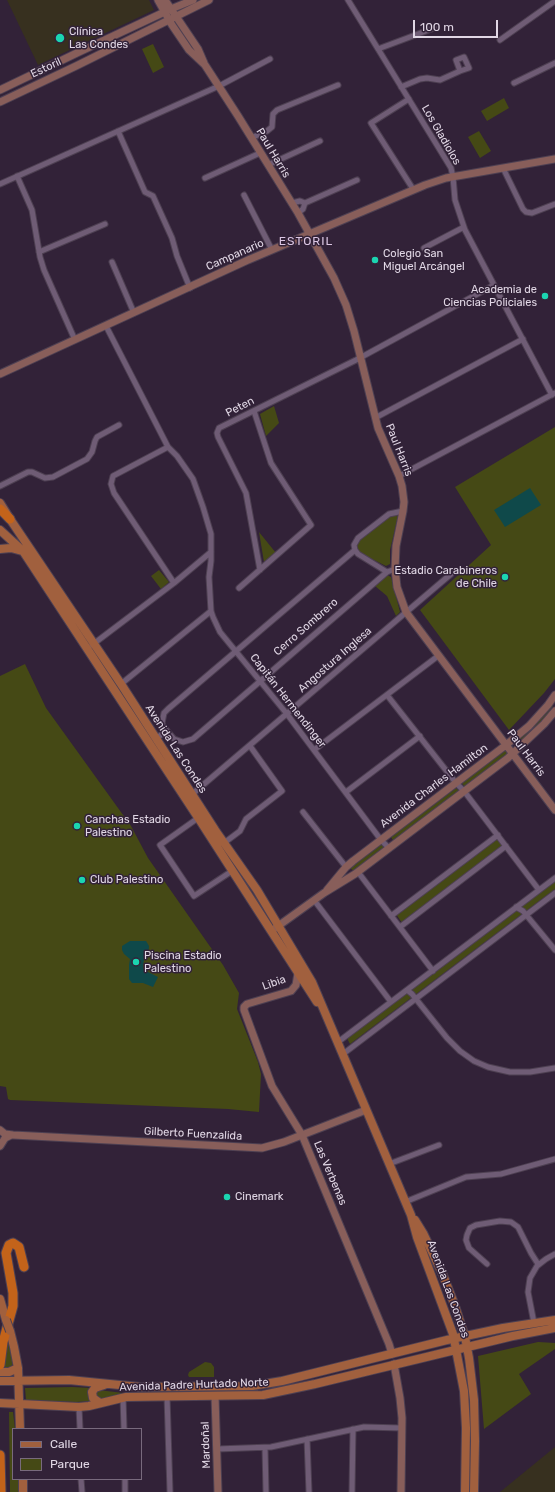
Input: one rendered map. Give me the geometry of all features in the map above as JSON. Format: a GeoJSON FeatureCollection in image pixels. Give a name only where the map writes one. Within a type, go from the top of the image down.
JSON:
{"type":"FeatureCollection","features":[{"type":"Feature","properties":{"kind":"highway"},"geometry":{"type":"LineString","coordinates":[[0,509],[10,519]]}},
{"type":"Feature","properties":{"kind":"highway"},"geometry":{"type":"LineString","coordinates":[[0,1365],[3,1342],[13,1306],[13,1293],[6,1256],[6,1250],[9,1245],[13,1243],[19,1247],[24,1267]]}},
{"type":"Feature","properties":{"kind":"highway"},"geometry":{"type":"LineString","coordinates":[[0,1455],[1,1492]]}},
{"type":"Feature","properties":{"kind":"main road","name":"Avenida Las Condes"},"geometry":{"type":"LineString","coordinates":[[0,502],[157,738],[189,797],[198,818],[324,1013]]}},
{"type":"Feature","properties":{"kind":"main road","name":"Avenida Las Condes"},"geometry":{"type":"LineString","coordinates":[[0,530],[23,551],[87,648],[189,797],[224,843],[279,926],[310,977],[324,1013],[338,1042],[406,1202],[454,1339],[464,1391],[466,1428],[465,1492]]}},
{"type":"Feature","properties":{"kind":"main road"},"geometry":{"type":"LineString","coordinates":[[0,550],[11,548],[23,551]]}},
{"type":"Feature","properties":{"kind":"main road","name":"Avenida Las Condes"},"geometry":{"type":"LineString","coordinates":[[411,1215],[423,1233],[443,1275],[465,1337],[472,1379],[475,1420],[474,1492]]}},
{"type":"Feature","properties":{"kind":"main road"},"geometry":{"type":"LineString","coordinates":[[0,1299],[14,1347],[14,1370],[20,1428]]}},
{"type":"Feature","properties":{"kind":"main road","name":"Avenida Padre Hurtado Norte"},"geometry":{"type":"LineString","coordinates":[[0,1381],[69,1380],[140,1387],[246,1386],[282,1381],[454,1339],[555,1320]]}},
{"type":"Feature","properties":{"kind":"main road","name":"Avenida Padre Hurtado Norte"},"geometry":{"type":"LineString","coordinates":[[0,1403],[79,1407],[123,1397],[263,1395],[513,1336],[555,1328]]}},
{"type":"Feature","properties":{"kind":"main road"},"geometry":{"type":"LineString","coordinates":[[0,1372],[14,1370]]}},
{"type":"Feature","properties":{"kind":"main road"},"geometry":{"type":"LineString","coordinates":[[314,1384],[320,1378],[322,1371]]}},
{"type":"Feature","properties":{"kind":"main road"},"geometry":{"type":"LineString","coordinates":[[100,1403],[92,1397],[92,1390],[109,1384]]}},
{"type":"Feature","properties":{"kind":"main road"},"geometry":{"type":"LineString","coordinates":[[23,1480],[23,1492]]}},
{"type":"Feature","properties":{"kind":"street","name":"Paul Harris"},"geometry":{"type":"LineString","coordinates":[[158,0],[168,10]]}},
{"type":"Feature","properties":{"kind":"street","name":"Paul Harris"},"geometry":{"type":"LineString","coordinates":[[165,0],[168,10],[189,50],[205,65],[292,203],[341,294],[350,318],[361,357],[381,438],[399,476],[403,494],[403,511],[396,546],[395,569],[397,587],[406,612],[555,810]]}},
{"type":"Feature","properties":{"kind":"street","name":"Estoril"},"geometry":{"type":"LineString","coordinates":[[0,90],[168,10],[193,0]]}},
{"type":"Feature","properties":{"kind":"street","name":"Estoril"},"geometry":{"type":"LineString","coordinates":[[0,102],[209,0]]}},
{"type":"Feature","properties":{"kind":"street","name":"Los Gladiolos"},"geometry":{"type":"LineString","coordinates":[[348,0],[451,168],[455,200],[464,228],[553,394]]}},
{"type":"Feature","properties":{"kind":"street"},"geometry":{"type":"LineString","coordinates":[[500,40],[555,1]]}},
{"type":"Feature","properties":{"kind":"street"},"geometry":{"type":"LineString","coordinates":[[378,49],[434,28]]}},
{"type":"Feature","properties":{"kind":"street"},"geometry":{"type":"LineString","coordinates":[[0,184],[219,86],[270,60]]}},
{"type":"Feature","properties":{"kind":"street"},"geometry":{"type":"LineString","coordinates":[[514,83],[555,63]]}},
{"type":"Feature","properties":{"kind":"street"},"geometry":{"type":"LineString","coordinates":[[401,87],[420,79],[427,78],[440,80],[460,71]]}},
{"type":"Feature","properties":{"kind":"street"},"geometry":{"type":"LineString","coordinates":[[251,138],[267,131],[272,127],[273,114],[276,110],[338,85]]}},
{"type":"Feature","properties":{"kind":"street"},"geometry":{"type":"LineString","coordinates":[[409,99],[371,123],[414,189]]}},
{"type":"Feature","properties":{"kind":"street"},"geometry":{"type":"LineString","coordinates":[[118,131],[143,189],[146,193],[153,196],[172,238],[177,256],[190,288]]}},
{"type":"Feature","properties":{"kind":"street"},"geometry":{"type":"LineString","coordinates":[[268,165],[320,141]]}},
{"type":"Feature","properties":{"kind":"street"},"geometry":{"type":"LineString","coordinates":[[204,178],[260,153]]}},
{"type":"Feature","properties":{"kind":"street","name":"Campanario"},"geometry":{"type":"LineString","coordinates":[[0,374],[272,250],[414,189],[453,177],[555,159]]}},
{"type":"Feature","properties":{"kind":"street"},"geometry":{"type":"LineString","coordinates":[[502,168],[526,212],[532,213],[555,204]]}},
{"type":"Feature","properties":{"kind":"street"},"geometry":{"type":"LineString","coordinates":[[17,176],[32,210],[39,252],[44,270],[76,340]]}},
{"type":"Feature","properties":{"kind":"street"},"geometry":{"type":"LineString","coordinates":[[292,203],[300,201],[305,203],[357,180]]}},
{"type":"Feature","properties":{"kind":"street"},"geometry":{"type":"LineString","coordinates":[[244,195],[272,250]]}},
{"type":"Feature","properties":{"kind":"street"},"geometry":{"type":"LineString","coordinates":[[298,213],[303,209],[305,203]]}},
{"type":"Feature","properties":{"kind":"street"},"geometry":{"type":"LineString","coordinates":[[39,252],[105,224]]}},
{"type":"Feature","properties":{"kind":"street"},"geometry":{"type":"LineString","coordinates":[[424,248],[464,228]]}},
{"type":"Feature","properties":{"kind":"street"},"geometry":{"type":"LineString","coordinates":[[112,262],[134,313]]}},
{"type":"Feature","properties":{"kind":"street","name":"Peten"},"geometry":{"type":"LineString","coordinates":[[260,570],[246,493],[217,433],[221,427],[361,357],[494,285]]}},
{"type":"Feature","properties":{"kind":"street","name":"Capitán Hermendinger"},"geometry":{"type":"LineString","coordinates":[[106,326],[168,447],[177,456],[193,479],[211,534],[209,583],[211,611],[220,632],[287,714],[381,840],[389,848]]}},
{"type":"Feature","properties":{"kind":"street"},"geometry":{"type":"LineString","coordinates":[[375,418],[523,339]]}},
{"type":"Feature","properties":{"kind":"street"},"geometry":{"type":"LineString","coordinates":[[399,476],[553,394]]}},
{"type":"Feature","properties":{"kind":"street"},"geometry":{"type":"LineString","coordinates":[[239,588],[310,527],[311,524],[271,463],[254,411]]}},
{"type":"Feature","properties":{"kind":"street"},"geometry":{"type":"LineString","coordinates":[[0,486],[28,472],[32,472],[45,478],[53,477],[87,459],[92,452],[97,437],[119,425]]}},
{"type":"Feature","properties":{"kind":"street"},"geometry":{"type":"LineString","coordinates":[[168,447],[113,476],[111,484],[114,493],[174,583]]}},
{"type":"Feature","properties":{"kind":"street"},"geometry":{"type":"LineString","coordinates":[[387,572],[358,554],[354,545],[358,538],[389,514],[403,511]]}},
{"type":"Feature","properties":{"kind":"street"},"geometry":{"type":"LineString","coordinates":[[157,738],[166,731],[162,723],[166,710],[355,550]]}},
{"type":"Feature","properties":{"kind":"street"},"geometry":{"type":"LineString","coordinates":[[87,648],[95,644],[174,583],[211,552]]}},
{"type":"Feature","properties":{"kind":"street","name":"Cerro Sombrero"},"geometry":{"type":"LineString","coordinates":[[166,731],[177,741],[190,741],[387,572],[395,569]]}},
{"type":"Feature","properties":{"kind":"street","name":"Angostura Inglesa"},"geometry":{"type":"LineString","coordinates":[[189,797],[451,574]]}},
{"type":"Feature","properties":{"kind":"street"},"geometry":{"type":"LineString","coordinates":[[121,684],[211,611]]}},
{"type":"Feature","properties":{"kind":"street"},"geometry":{"type":"LineString","coordinates":[[314,750],[438,656]]}},
{"type":"Feature","properties":{"kind":"street"},"geometry":{"type":"LineString","coordinates":[[387,695],[464,791],[540,890]]}},
{"type":"Feature","properties":{"kind":"street","name":"Avenida Charles Hamilton"},"geometry":{"type":"LineString","coordinates":[[324,893],[346,867],[506,745],[534,720],[555,696]]}},
{"type":"Feature","properties":{"kind":"street","name":"Avenida Charles Hamilton"},"geometry":{"type":"LineString","coordinates":[[270,931],[324,893],[356,873],[513,754],[544,724],[555,711]]}},
{"type":"Feature","properties":{"kind":"street"},"geometry":{"type":"LineString","coordinates":[[346,792],[420,736]]}},
{"type":"Feature","properties":{"kind":"street"},"geometry":{"type":"LineString","coordinates":[[224,843],[240,831],[246,819],[282,791],[250,746]]}},
{"type":"Feature","properties":{"kind":"street"},"geometry":{"type":"LineString","coordinates":[[303,812],[350,872],[356,873],[400,927],[433,971]]}},
{"type":"Feature","properties":{"kind":"street"},"geometry":{"type":"LineString","coordinates":[[198,818],[160,845],[194,896],[232,871]]}},
{"type":"Feature","properties":{"kind":"street"},"geometry":{"type":"LineString","coordinates":[[391,916],[498,835]]}},
{"type":"Feature","properties":{"kind":"street"},"geometry":{"type":"LineString","coordinates":[[400,927],[506,846]]}},
{"type":"Feature","properties":{"kind":"street"},"geometry":{"type":"LineString","coordinates":[[338,1042],[555,878]]}},
{"type":"Feature","properties":{"kind":"street"},"geometry":{"type":"LineString","coordinates":[[343,1054],[555,893]]}},
{"type":"Feature","properties":{"kind":"street"},"geometry":{"type":"LineString","coordinates":[[314,900],[391,1002]]}},
{"type":"Feature","properties":{"kind":"street"},"geometry":{"type":"LineString","coordinates":[[516,907],[522,910],[555,950]]}},
{"type":"Feature","properties":{"kind":"street","name":"Libia"},"geometry":{"type":"LineString","coordinates":[[247,1004],[291,991],[296,985],[298,973]]}},
{"type":"Feature","properties":{"kind":"street"},"geometry":{"type":"LineString","coordinates":[[407,990],[453,1045],[468,1057],[481,1064],[510,1072],[530,1072],[555,1068]]}},
{"type":"Feature","properties":{"kind":"street","name":"Las Verbenas"},"geometry":{"type":"LineString","coordinates":[[247,1004],[244,1007],[244,1012],[269,1080],[302,1135],[392,1354]]}},
{"type":"Feature","properties":{"kind":"street","name":"Gilberto Fuenzalida"},"geometry":{"type":"LineString","coordinates":[[0,1130],[11,1135],[254,1149],[269,1147],[366,1110]]}},
{"type":"Feature","properties":{"kind":"street"},"geometry":{"type":"LineString","coordinates":[[0,1146],[5,1138],[11,1135]]}},
{"type":"Feature","properties":{"kind":"street"},"geometry":{"type":"LineString","coordinates":[[389,1164],[439,1145]]}},
{"type":"Feature","properties":{"kind":"street"},"geometry":{"type":"LineString","coordinates":[[406,1202],[466,1177],[501,1174],[555,1159]]}},
{"type":"Feature","properties":{"kind":"street"},"geometry":{"type":"LineString","coordinates":[[486,1264],[469,1248],[466,1240],[467,1234],[470,1228],[476,1225],[500,1221],[511,1222],[518,1227],[538,1264]]}},
{"type":"Feature","properties":{"kind":"street"},"geometry":{"type":"LineString","coordinates":[[534,1323],[528,1288],[532,1273],[538,1264],[555,1254]]}},
{"type":"Feature","properties":{"kind":"street"},"geometry":{"type":"LineString","coordinates":[[394,1364],[400,1398],[402,1428],[401,1492]]}},
{"type":"Feature","properties":{"kind":"street"},"geometry":{"type":"LineString","coordinates":[[167,1396],[170,1492]]}},
{"type":"Feature","properties":{"kind":"street","name":"Mardoñal"},"geometry":{"type":"LineString","coordinates":[[215,1396],[218,1492]]}},
{"type":"Feature","properties":{"kind":"street"},"geometry":{"type":"LineString","coordinates":[[123,1397],[124,1428]]}},
{"type":"Feature","properties":{"kind":"street"},"geometry":{"type":"LineString","coordinates":[[79,1407],[80,1428]]}},
{"type":"Feature","properties":{"kind":"street"},"geometry":{"type":"LineString","coordinates":[[217,1449],[265,1448],[370,1426],[402,1428]]}},
{"type":"Feature","properties":{"kind":"street"},"geometry":{"type":"LineString","coordinates":[[352,1492],[353,1429]]}},
{"type":"Feature","properties":{"kind":"street"},"geometry":{"type":"LineString","coordinates":[[307,1439],[309,1492]]}},
{"type":"Feature","properties":{"kind":"street"},"geometry":{"type":"LineString","coordinates":[[265,1448],[266,1492]]}},
{"type":"Feature","properties":{"kind":"street"},"geometry":{"type":"LineString","coordinates":[[81,1480],[82,1492]]}},
{"type":"Feature","properties":{"kind":"street"},"geometry":{"type":"LineString","coordinates":[[125,1480],[126,1492]]}},
{"type":"Feature","properties":{"kind":"shaded area","name":"Clínica Las Condes"},"geometry":{"type":"Polygon","coordinates":[[[7,0],[149,0],[154,10],[38,65],[7,0]]]}},
{"type":"Feature","properties":{"kind":"shaded area"},"geometry":{"type":"Polygon","coordinates":[[[530,488],[541,505],[505,527],[494,510],[530,488]]]}},
{"type":"Feature","properties":{"kind":"shaded area","name":"Piscina Estadio Palestino"},"geometry":{"type":"Polygon","coordinates":[[[130,941],[146,941],[149,946],[148,957],[144,960],[143,966],[144,970],[158,977],[153,987],[143,983],[132,983],[129,979],[130,959],[124,954],[122,946],[130,941]]]}},
{"type":"Feature","properties":{"kind":"shaded area"},"geometry":{"type":"Polygon","coordinates":[[[555,1447],[555,1492],[500,1492],[555,1447]]]}},
{"type":"Feature","properties":{"kind":"green space"},"geometry":{"type":"Polygon","coordinates":[[[153,44],[164,67],[153,73],[142,49],[153,44]]]}},
{"type":"Feature","properties":{"kind":"green space"},"geometry":{"type":"Polygon","coordinates":[[[504,98],[509,108],[487,121],[481,111],[504,98]]]}},
{"type":"Feature","properties":{"kind":"green space"},"geometry":{"type":"Polygon","coordinates":[[[479,131],[491,151],[480,158],[468,137],[479,131]]]}},
{"type":"Feature","properties":{"kind":"green space"},"geometry":{"type":"Polygon","coordinates":[[[274,406],[279,423],[266,436],[260,414],[274,406]]]}},
{"type":"Feature","properties":{"kind":"green space","name":"Estadio Carabineros de Chile"},"geometry":{"type":"Polygon","coordinates":[[[555,427],[555,679],[544,693],[509,730],[420,610],[491,545],[455,487],[555,427]]]}},
{"type":"Feature","properties":{"kind":"green space"},"geometry":{"type":"Polygon","coordinates":[[[393,514],[398,516],[390,550],[390,564],[386,566],[360,553],[356,546],[358,540],[393,514]]]}},
{"type":"Feature","properties":{"kind":"green space"},"geometry":{"type":"Polygon","coordinates":[[[259,532],[276,553],[264,562],[259,532]]]}},
{"type":"Feature","properties":{"kind":"green space"},"geometry":{"type":"Polygon","coordinates":[[[159,570],[169,582],[161,589],[151,576],[159,570]]]}},
{"type":"Feature","properties":{"kind":"green space"},"geometry":{"type":"Polygon","coordinates":[[[387,575],[391,577],[400,612],[396,616],[387,596],[375,586],[387,575]]]}},
{"type":"Feature","properties":{"kind":"green space","name":"Club Palestino"},"geometry":{"type":"Polygon","coordinates":[[[25,664],[46,708],[131,826],[148,858],[223,965],[239,993],[237,1009],[258,1062],[261,1074],[259,1112],[228,1109],[10,1100],[8,1099],[6,1087],[0,1086],[0,676],[25,664]]]}},
{"type":"Feature","properties":{"kind":"green space"},"geometry":{"type":"Polygon","coordinates":[[[552,706],[542,722],[523,739],[521,739],[516,746],[514,743],[552,706]]]}},
{"type":"Feature","properties":{"kind":"green space"},"geometry":{"type":"Polygon","coordinates":[[[507,748],[511,753],[466,789],[462,783],[507,748]]]}},
{"type":"Feature","properties":{"kind":"green space"},"geometry":{"type":"Polygon","coordinates":[[[456,788],[460,792],[394,842],[391,837],[456,788]]]}},
{"type":"Feature","properties":{"kind":"green space"},"geometry":{"type":"Polygon","coordinates":[[[497,837],[504,846],[402,923],[396,914],[497,837]]]}},
{"type":"Feature","properties":{"kind":"green space"},"geometry":{"type":"Polygon","coordinates":[[[383,843],[386,848],[355,872],[350,868],[383,843]]]}},
{"type":"Feature","properties":{"kind":"green space"},"geometry":{"type":"Polygon","coordinates":[[[555,880],[555,889],[350,1044],[347,1038],[555,880]]]}},
{"type":"Feature","properties":{"kind":"green space"},"geometry":{"type":"Polygon","coordinates":[[[8,1336],[14,1363],[9,1368],[4,1369],[4,1357],[8,1336]]]}},
{"type":"Feature","properties":{"kind":"green space"},"geometry":{"type":"Polygon","coordinates":[[[538,1342],[555,1343],[555,1349],[519,1374],[531,1394],[484,1429],[478,1356],[538,1342]]]}},
{"type":"Feature","properties":{"kind":"green space"},"geometry":{"type":"Polygon","coordinates":[[[205,1362],[211,1363],[214,1367],[214,1377],[189,1377],[189,1372],[205,1362]]]}},
{"type":"Feature","properties":{"kind":"green space"},"geometry":{"type":"Polygon","coordinates":[[[25,1388],[91,1388],[88,1397],[91,1401],[76,1402],[26,1400],[25,1388]]]}},
{"type":"Feature","properties":{"kind":"green space"},"geometry":{"type":"Polygon","coordinates":[[[98,1390],[132,1394],[206,1392],[116,1395],[99,1400],[94,1393],[98,1390]]]}},
{"type":"Feature","properties":{"kind":"green space"},"geometry":{"type":"Polygon","coordinates":[[[9,1412],[13,1412],[15,1428],[12,1428],[12,1480],[18,1480],[19,1492],[10,1492],[9,1412]]]}},
{"type":"Feature","properties":{"kind":"place","name":"Clínica Las Condes"},"geometry":{"type":"Point","coordinates":[60,38]}},
{"type":"Feature","properties":{"kind":"place","name":"Colegio San Miguel Arcángel"},"geometry":{"type":"Point","coordinates":[375,260]}},
{"type":"Feature","properties":{"kind":"place","name":"Academia de Ciencias Policiales"},"geometry":{"type":"Point","coordinates":[545,296]}},
{"type":"Feature","properties":{"kind":"place","name":"Estadio Carabineros de Chile"},"geometry":{"type":"Point","coordinates":[505,577]}},
{"type":"Feature","properties":{"kind":"place","name":"Canchas Estadio Palestino"},"geometry":{"type":"Point","coordinates":[77,826]}},
{"type":"Feature","properties":{"kind":"place","name":"Club Palestino"},"geometry":{"type":"Point","coordinates":[82,880]}},
{"type":"Feature","properties":{"kind":"place","name":"Piscina Estadio Palestino"},"geometry":{"type":"Point","coordinates":[136,962]}},
{"type":"Feature","properties":{"kind":"place","name":"Cinemark"},"geometry":{"type":"Point","coordinates":[227,1197]}},
{"type":"Feature","properties":{"kind":"district","name":"ESTORIL"},"geometry":{"type":"Point","coordinates":[306,242]}}]}
